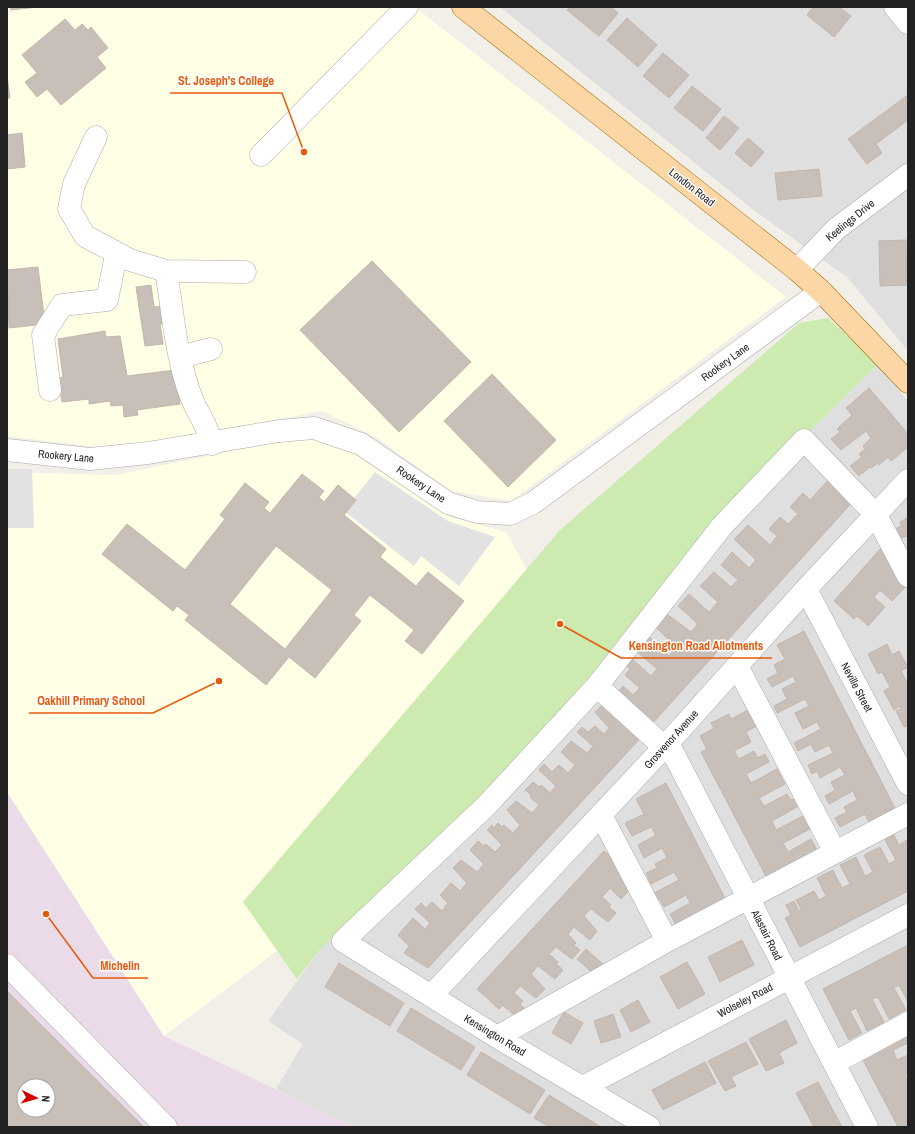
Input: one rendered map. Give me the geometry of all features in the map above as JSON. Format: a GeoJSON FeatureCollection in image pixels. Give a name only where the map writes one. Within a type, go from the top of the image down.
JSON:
{"type":"FeatureCollection","features":[{"type":"Feature","properties":{"kind":"main road","name":"London Road"},"geometry":{"type":"LineString","coordinates":[[463,7],[797,270],[821,291],[908,382]]}},
{"type":"Feature","properties":{"kind":"street"},"geometry":{"type":"LineString","coordinates":[[261,155],[407,7]]}},
{"type":"Feature","properties":{"kind":"street"},"geometry":{"type":"LineString","coordinates":[[895,7],[908,23]]}},
{"type":"Feature","properties":{"kind":"street"},"geometry":{"type":"LineString","coordinates":[[96,137],[74,184],[69,209],[85,236],[116,255],[166,271],[245,272]]}},
{"type":"Feature","properties":{"kind":"street","name":"Keelings Drive"},"geometry":{"type":"LineString","coordinates":[[797,270],[836,230],[908,175]]}},
{"type":"Feature","properties":{"kind":"street"},"geometry":{"type":"LineString","coordinates":[[50,390],[43,335],[62,305],[107,300],[116,255]]}},
{"type":"Feature","properties":{"kind":"street"},"geometry":{"type":"LineString","coordinates":[[166,271],[180,357],[192,400],[208,429],[212,444]]}},
{"type":"Feature","properties":{"kind":"street","name":"Rookery Lane"},"geometry":{"type":"LineString","coordinates":[[7,450],[90,459],[148,453],[212,444],[279,431],[314,428],[361,444],[448,503],[476,512],[510,514],[533,503],[821,291]]}},
{"type":"Feature","properties":{"kind":"street"},"geometry":{"type":"LineString","coordinates":[[180,357],[210,348]]}},
{"type":"Feature","properties":{"kind":"street"},"geometry":{"type":"LineString","coordinates":[[666,745],[597,686],[722,526],[804,440],[876,515],[908,576]]}},
{"type":"Feature","properties":{"kind":"street","name":"Grosvenor Avenue"},"geometry":{"type":"LineString","coordinates":[[431,996],[666,745],[806,589],[908,480]]}},
{"type":"Feature","properties":{"kind":"street","name":"Neville Street"},"geometry":{"type":"LineString","coordinates":[[806,589],[908,784]]}},
{"type":"Feature","properties":{"kind":"street"},"geometry":{"type":"LineString","coordinates":[[737,666],[835,852]]}},
{"type":"Feature","properties":{"kind":"street","name":"Kensington Road"},"geometry":{"type":"LineString","coordinates":[[597,686],[486,805],[343,941],[497,1037],[649,1127]]}},
{"type":"Feature","properties":{"kind":"street","name":"Alastair Road"},"geometry":{"type":"LineString","coordinates":[[666,745],[749,898],[867,1127]]}},
{"type":"Feature","properties":{"kind":"street"},"geometry":{"type":"LineString","coordinates":[[497,1037],[667,941],[908,814]]}},
{"type":"Feature","properties":{"kind":"street"},"geometry":{"type":"LineString","coordinates":[[601,815],[667,941]]}},
{"type":"Feature","properties":{"kind":"street","name":"Wolseley Road"},"geometry":{"type":"LineString","coordinates":[[583,1087],[908,915]]}},
{"type":"Feature","properties":{"kind":"street"},"geometry":{"type":"LineString","coordinates":[[7,965],[166,1127]]}},
{"type":"Feature","properties":{"kind":"street"},"geometry":{"type":"LineString","coordinates":[[834,1063],[908,1023]]}},
{"type":"Feature","properties":{"kind":"shaded area"},"geometry":{"type":"Polygon","coordinates":[[[7,7],[415,7],[786,297],[511,501],[451,491],[374,436],[322,411],[177,439],[96,447],[7,436],[7,7]]]}},
{"type":"Feature","properties":{"kind":"shaded area"},"geometry":{"type":"Polygon","coordinates":[[[500,7],[908,7],[908,351],[848,278],[755,211],[500,7]]]}},
{"type":"Feature","properties":{"kind":"shaded area"},"geometry":{"type":"Polygon","coordinates":[[[878,364],[908,401],[908,1127],[355,1127],[276,1089],[303,1044],[268,1021],[321,948],[482,800],[718,522],[878,364]]]}},
{"type":"Feature","properties":{"kind":"shaded area"},"geometry":{"type":"Polygon","coordinates":[[[305,436],[347,449],[450,517],[506,532],[527,570],[243,902],[278,950],[164,1036],[7,792],[7,472],[115,475],[305,436]]]}},
{"type":"Feature","properties":{"kind":"shaded area"},"geometry":{"type":"Polygon","coordinates":[[[7,469],[32,469],[34,528],[7,528],[7,469]]]}},
{"type":"Feature","properties":{"kind":"shaded area"},"geometry":{"type":"Polygon","coordinates":[[[375,472],[448,521],[495,537],[459,586],[421,556],[414,566],[344,511],[375,472]]]}},
{"type":"Feature","properties":{"kind":"shaded area"},"geometry":{"type":"Polygon","coordinates":[[[7,792],[164,1036],[355,1127],[7,1127],[7,792]]]}},
{"type":"Feature","properties":{"kind":"green space"},"geometry":{"type":"Polygon","coordinates":[[[828,318],[878,364],[718,522],[597,677],[482,800],[321,948],[297,979],[243,902],[560,530],[799,323],[828,318]]]}},
{"type":"Feature","properties":{"kind":"building"},"geometry":{"type":"Polygon","coordinates":[[[10,7],[38,7],[11,10],[10,7]]]}},
{"type":"Feature","properties":{"kind":"building"},"geometry":{"type":"Polygon","coordinates":[[[570,7],[611,7],[618,13],[599,36],[567,10],[570,7]]]}},
{"type":"Feature","properties":{"kind":"building"},"geometry":{"type":"Polygon","coordinates":[[[813,7],[839,7],[851,16],[834,37],[807,15],[813,7]]]}},
{"type":"Feature","properties":{"kind":"building"},"geometry":{"type":"Polygon","coordinates":[[[627,18],[657,45],[638,67],[607,40],[627,18]]]}},
{"type":"Feature","properties":{"kind":"building"},"geometry":{"type":"Polygon","coordinates":[[[65,19],[75,30],[82,24],[88,30],[91,27],[108,48],[97,57],[106,68],[61,105],[47,89],[37,97],[25,82],[37,73],[22,55],[65,19]]]}},
{"type":"Feature","properties":{"kind":"building"},"geometry":{"type":"Polygon","coordinates":[[[663,53],[689,75],[669,98],[643,76],[663,53]]]}},
{"type":"Feature","properties":{"kind":"building"},"geometry":{"type":"Polygon","coordinates":[[[7,76],[10,98],[7,98],[7,76]]]}},
{"type":"Feature","properties":{"kind":"building"},"geometry":{"type":"Polygon","coordinates":[[[692,86],[721,109],[703,131],[674,108],[692,86]]]}},
{"type":"Feature","properties":{"kind":"building"},"geometry":{"type":"Polygon","coordinates":[[[908,95],[908,120],[876,144],[882,153],[867,164],[848,139],[908,95]]]}},
{"type":"Feature","properties":{"kind":"building"},"geometry":{"type":"Polygon","coordinates":[[[724,116],[739,128],[720,150],[706,138],[724,116]]]}},
{"type":"Feature","properties":{"kind":"building"},"geometry":{"type":"Polygon","coordinates":[[[22,133],[25,167],[7,169],[7,135],[22,133]]]}},
{"type":"Feature","properties":{"kind":"building"},"geometry":{"type":"Polygon","coordinates":[[[748,138],[764,152],[751,167],[735,153],[748,138]]]}},
{"type":"Feature","properties":{"kind":"building"},"geometry":{"type":"Polygon","coordinates":[[[819,169],[822,196],[778,200],[775,173],[819,169]]]}},
{"type":"Feature","properties":{"kind":"building"},"geometry":{"type":"Polygon","coordinates":[[[906,240],[907,285],[880,286],[879,241],[906,240]]]}},
{"type":"Feature","properties":{"kind":"building"},"geometry":{"type":"Polygon","coordinates":[[[372,261],[471,362],[399,432],[300,330],[372,261]]]}},
{"type":"Feature","properties":{"kind":"building"},"geometry":{"type":"Polygon","coordinates":[[[38,267],[45,324],[9,328],[7,270],[38,267]]]}},
{"type":"Feature","properties":{"kind":"building"},"geometry":{"type":"Polygon","coordinates":[[[151,285],[154,307],[166,306],[168,323],[160,324],[163,344],[145,346],[136,287],[151,285]]]}},
{"type":"Feature","properties":{"kind":"building"},"geometry":{"type":"Polygon","coordinates":[[[105,331],[106,337],[120,336],[127,376],[175,370],[180,404],[137,410],[138,415],[124,417],[123,405],[111,406],[110,401],[89,404],[89,399],[62,402],[58,378],[63,377],[58,339],[105,331]]]}},
{"type":"Feature","properties":{"kind":"building"},"geometry":{"type":"Polygon","coordinates":[[[492,374],[556,440],[508,487],[444,421],[492,374]]]}},
{"type":"Feature","properties":{"kind":"building"},"geometry":{"type":"Polygon","coordinates":[[[869,388],[908,434],[908,447],[891,461],[888,457],[879,465],[878,463],[871,468],[870,467],[859,476],[850,466],[862,457],[859,454],[865,449],[863,446],[871,438],[866,431],[841,450],[831,439],[840,432],[837,429],[852,415],[846,408],[869,388]]]}},
{"type":"Feature","properties":{"kind":"building"},"geometry":{"type":"Polygon","coordinates":[[[302,474],[324,491],[319,497],[324,502],[338,485],[356,500],[344,515],[386,549],[380,557],[416,586],[428,572],[464,601],[422,654],[405,641],[414,630],[370,595],[354,615],[361,621],[315,678],[289,657],[266,685],[185,620],[189,615],[177,606],[173,611],[102,554],[127,524],[185,570],[225,519],[220,515],[245,483],[269,502],[264,508],[270,513],[302,474]],[[276,546],[230,604],[285,649],[332,590],[276,546]]]}},
{"type":"Feature","properties":{"kind":"building"},"geometry":{"type":"Polygon","coordinates":[[[832,476],[856,498],[650,726],[615,695],[623,686],[633,695],[640,688],[625,675],[630,669],[625,665],[631,658],[651,676],[657,669],[634,649],[647,635],[669,656],[677,647],[653,625],[664,612],[691,632],[698,624],[678,606],[689,594],[709,612],[718,602],[700,586],[714,572],[731,587],[738,580],[721,565],[732,552],[749,568],[756,560],[734,539],[748,525],[770,545],[777,536],[769,529],[780,517],[788,524],[798,514],[790,507],[803,493],[810,500],[832,476]]]}},
{"type":"Feature","properties":{"kind":"building"},"geometry":{"type":"Polygon","coordinates":[[[907,518],[908,539],[906,536],[896,541],[891,531],[901,526],[900,522],[907,518]]]}},
{"type":"Feature","properties":{"kind":"building"},"geometry":{"type":"Polygon","coordinates":[[[881,548],[901,566],[908,584],[892,601],[880,590],[874,597],[885,607],[868,626],[857,616],[854,619],[834,601],[881,548]]]}},
{"type":"Feature","properties":{"kind":"building"},"geometry":{"type":"Polygon","coordinates":[[[804,631],[899,816],[869,822],[865,814],[840,827],[835,818],[847,812],[844,807],[857,800],[853,791],[829,804],[825,796],[835,790],[831,782],[845,775],[840,767],[820,778],[817,771],[812,774],[808,765],[833,753],[829,745],[815,752],[811,744],[798,751],[794,743],[821,729],[817,722],[803,729],[795,713],[809,706],[805,699],[777,713],[774,706],[787,699],[782,689],[796,682],[793,676],[772,687],[767,679],[778,673],[774,665],[785,659],[777,645],[804,631]]]}},
{"type":"Feature","properties":{"kind":"building"},"geometry":{"type":"Polygon","coordinates":[[[887,644],[892,655],[899,651],[908,667],[901,671],[908,685],[908,725],[904,727],[896,711],[901,709],[900,706],[894,710],[884,691],[890,687],[882,672],[878,674],[868,654],[887,644]]]}},
{"type":"Feature","properties":{"kind":"building"},"geometry":{"type":"Polygon","coordinates":[[[603,704],[646,732],[428,968],[404,953],[409,946],[398,935],[413,918],[425,929],[430,923],[415,909],[421,903],[426,908],[432,902],[442,911],[448,903],[440,895],[451,883],[460,891],[467,883],[453,868],[461,860],[477,872],[484,864],[470,850],[478,841],[484,846],[486,844],[495,852],[502,845],[487,830],[492,825],[494,828],[498,823],[502,827],[504,825],[513,833],[520,825],[507,810],[516,801],[532,813],[539,805],[525,790],[533,782],[539,787],[541,785],[550,793],[556,786],[539,770],[544,764],[552,772],[559,765],[568,773],[575,765],[561,752],[571,741],[587,753],[593,746],[577,732],[582,727],[588,732],[595,726],[604,734],[609,728],[595,712],[603,704]]]}},
{"type":"Feature","properties":{"kind":"building"},"geometry":{"type":"Polygon","coordinates":[[[750,709],[758,725],[746,732],[751,742],[734,751],[739,759],[754,751],[758,758],[765,754],[769,762],[746,774],[751,783],[777,769],[785,784],[759,798],[764,806],[787,794],[791,800],[793,799],[797,807],[772,821],[776,830],[805,815],[812,828],[783,843],[788,852],[811,839],[819,854],[770,884],[701,752],[707,749],[700,736],[714,728],[711,723],[729,714],[731,719],[750,709]]]}},
{"type":"Feature","properties":{"kind":"building"},"geometry":{"type":"Polygon","coordinates":[[[666,783],[730,908],[677,927],[670,914],[690,903],[686,895],[664,907],[660,899],[658,901],[654,893],[679,880],[674,872],[651,884],[646,873],[657,868],[655,864],[667,858],[662,848],[644,858],[638,845],[656,835],[651,827],[632,836],[625,823],[644,814],[636,799],[666,783]]]}},
{"type":"Feature","properties":{"kind":"building"},"geometry":{"type":"Polygon","coordinates":[[[894,835],[899,845],[907,840],[908,842],[908,891],[800,947],[785,918],[791,915],[786,905],[794,901],[799,911],[801,909],[796,900],[814,891],[819,900],[826,896],[817,878],[833,870],[842,888],[850,884],[840,865],[856,857],[865,876],[873,872],[864,855],[880,847],[889,864],[896,860],[885,840],[894,835]]]}},
{"type":"Feature","properties":{"kind":"building"},"geometry":{"type":"Polygon","coordinates":[[[604,851],[626,871],[631,888],[621,899],[610,888],[602,897],[611,905],[609,907],[616,913],[608,922],[591,909],[584,916],[597,931],[590,940],[574,927],[568,934],[576,943],[574,945],[580,950],[572,959],[556,947],[549,954],[558,962],[556,964],[563,970],[555,979],[538,966],[531,974],[545,989],[536,998],[520,986],[514,993],[523,1001],[520,1004],[530,1013],[520,1019],[502,1005],[499,1009],[477,989],[604,851]]]}},
{"type":"Feature","properties":{"kind":"building"},"geometry":{"type":"Polygon","coordinates":[[[742,940],[754,965],[720,982],[708,957],[742,940]]]}},
{"type":"Feature","properties":{"kind":"building"},"geometry":{"type":"Polygon","coordinates":[[[908,945],[908,1002],[899,985],[894,988],[906,1010],[889,1019],[878,997],[872,999],[884,1022],[867,1031],[856,1008],[850,1011],[862,1033],[849,1040],[823,989],[908,945]]]}},
{"type":"Feature","properties":{"kind":"building"},"geometry":{"type":"Polygon","coordinates":[[[586,949],[604,965],[595,975],[577,959],[586,949]]]}},
{"type":"Feature","properties":{"kind":"building"},"geometry":{"type":"Polygon","coordinates":[[[687,962],[705,994],[678,1009],[660,977],[687,962]]]}},
{"type":"Feature","properties":{"kind":"building"},"geometry":{"type":"Polygon","coordinates":[[[339,963],[404,1003],[390,1026],[325,987],[339,963]]]}},
{"type":"Feature","properties":{"kind":"building"},"geometry":{"type":"Polygon","coordinates":[[[7,991],[144,1127],[7,1127],[7,991]]]}},
{"type":"Feature","properties":{"kind":"building"},"geometry":{"type":"Polygon","coordinates":[[[638,1000],[650,1022],[631,1032],[620,1010],[638,1000]]]}},
{"type":"Feature","properties":{"kind":"building"},"geometry":{"type":"Polygon","coordinates":[[[411,1008],[475,1047],[461,1070],[397,1031],[411,1008]]]}},
{"type":"Feature","properties":{"kind":"building"},"geometry":{"type":"Polygon","coordinates":[[[564,1012],[583,1023],[571,1044],[552,1033],[564,1012]]]}},
{"type":"Feature","properties":{"kind":"building"},"geometry":{"type":"Polygon","coordinates":[[[613,1014],[621,1037],[601,1043],[594,1021],[613,1014]]]}},
{"type":"Feature","properties":{"kind":"building"},"geometry":{"type":"Polygon","coordinates":[[[786,1020],[797,1043],[779,1053],[784,1063],[766,1071],[749,1039],[786,1020]]]}},
{"type":"Feature","properties":{"kind":"building"},"geometry":{"type":"Polygon","coordinates":[[[908,1033],[908,1043],[893,1050],[897,1060],[908,1055],[908,1073],[905,1075],[908,1081],[908,1127],[898,1127],[861,1056],[908,1033]]]}},
{"type":"Feature","properties":{"kind":"building"},"geometry":{"type":"Polygon","coordinates":[[[746,1042],[758,1064],[731,1077],[736,1086],[725,1091],[708,1061],[746,1042]]]}},
{"type":"Feature","properties":{"kind":"building"},"geometry":{"type":"Polygon","coordinates":[[[481,1052],[545,1090],[530,1114],[467,1075],[481,1052]]]}},
{"type":"Feature","properties":{"kind":"building"},"geometry":{"type":"Polygon","coordinates":[[[705,1062],[716,1083],[663,1110],[652,1090],[705,1062]]]}},
{"type":"Feature","properties":{"kind":"building"},"geometry":{"type":"Polygon","coordinates":[[[818,1082],[842,1127],[814,1127],[796,1093],[818,1082]]]}},
{"type":"Feature","properties":{"kind":"building"},"geometry":{"type":"Polygon","coordinates":[[[549,1095],[601,1127],[549,1127],[534,1118],[549,1095]]]}},
{"type":"Feature","properties":{"kind":"place","name":"St. Joseph's College"},"geometry":{"type":"Point","coordinates":[304,152]}},
{"type":"Feature","properties":{"kind":"place","name":"Kensington Road Allotments"},"geometry":{"type":"Point","coordinates":[560,624]}},
{"type":"Feature","properties":{"kind":"place","name":"Oakhill Primary School"},"geometry":{"type":"Point","coordinates":[219,681]}},
{"type":"Feature","properties":{"kind":"place","name":"Michelin"},"geometry":{"type":"Point","coordinates":[46,914]}}]}
